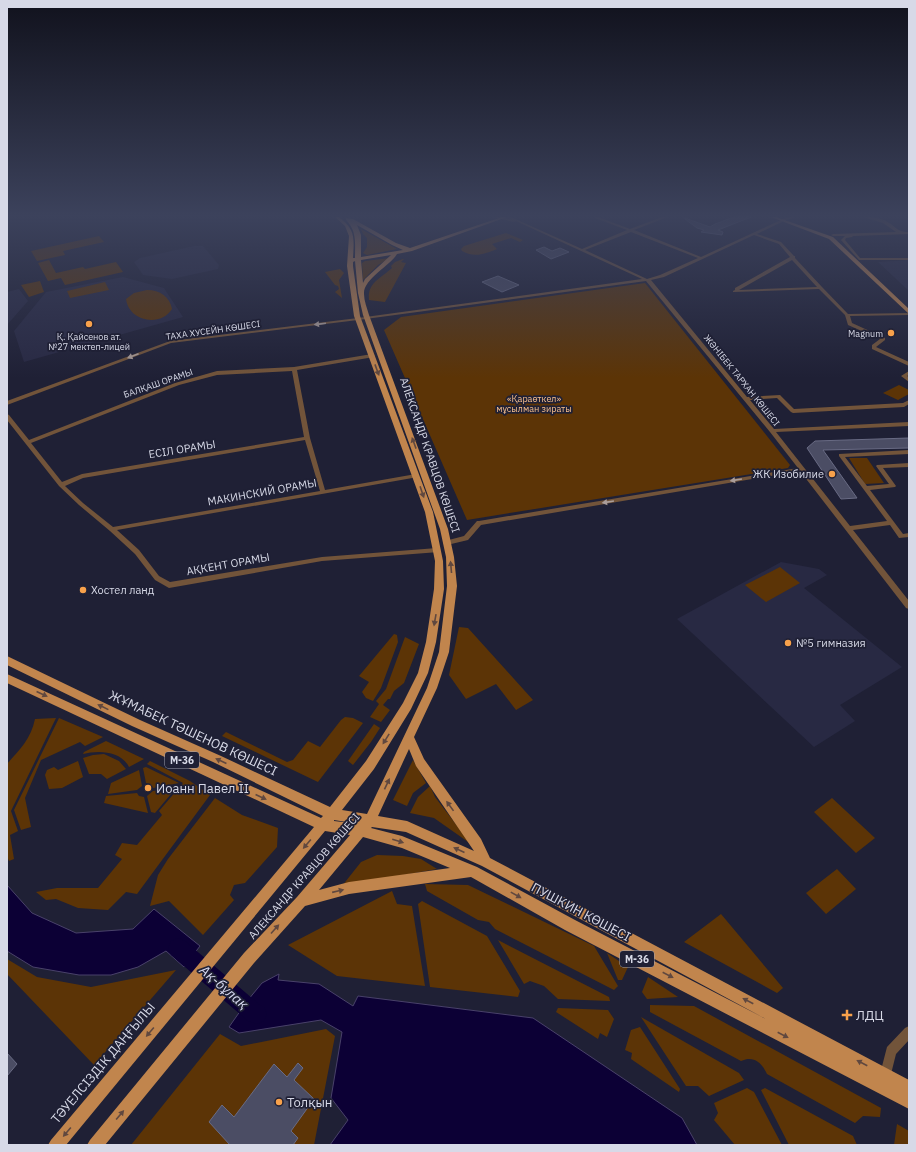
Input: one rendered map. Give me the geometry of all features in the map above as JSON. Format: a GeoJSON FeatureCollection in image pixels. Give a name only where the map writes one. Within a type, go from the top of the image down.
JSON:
{"type":"FeatureCollection","features":[{"type":"Feature","properties":{"kind":"main road","name":"АЛЕКСАНДР КРАВЦОВ КӨШЕСІ"},"geometry":{"type":"LineString","coordinates":[[95,1145],[249,958],[301,901],[370,820],[432,688],[444,652],[452,586],[444,529],[433,496],[353,295],[350,271]]}},
{"type":"Feature","properties":{"kind":"main road","name":"АЛЕКСАНДР КРАВЦОВ КӨШЕСІ"},"geometry":{"type":"LineString","coordinates":[[176,1002],[323,825],[370,765],[407,706],[423,673],[431,642],[439,589],[437,550],[429,512],[372,356],[363,318],[361,293],[356,271]]}},
{"type":"Feature","properties":{"kind":"main road"},"geometry":{"type":"LineString","coordinates":[[361,293],[367,280],[378,271]]}},
{"type":"Feature","properties":{"kind":"main road"},"geometry":{"type":"LineString","coordinates":[[866,271],[909,313]]}},
{"type":"Feature","properties":{"kind":"main road"},"geometry":{"type":"LineString","coordinates":[[871,271],[909,307]]}},
{"type":"Feature","properties":{"kind":"main road","name":"ЖҰМАБЕК ТӘШЕНОВ КӨШЕСІ"},"geometry":{"type":"LineString","coordinates":[[7,660],[136,723],[217,759],[332,814],[370,820]]}},
{"type":"Feature","properties":{"kind":"main road","name":"M-36"},"geometry":{"type":"LineString","coordinates":[[7,678],[323,825],[360,831]]}},
{"type":"Feature","properties":{"kind":"main road"},"geometry":{"type":"LineString","coordinates":[[409,737],[420,762],[477,843],[486,862]]}},
{"type":"Feature","properties":{"kind":"main road","name":"ПУШКИН КӨШЕСІ"},"geometry":{"type":"LineString","coordinates":[[370,820],[407,826],[486,862],[885,1081],[909,1101]]}},
{"type":"Feature","properties":{"kind":"main road","name":"ПУШКИН КӨШЕСІ"},"geometry":{"type":"LineString","coordinates":[[360,831],[402,842],[473,871],[577,928],[885,1081],[909,1088]]}},
{"type":"Feature","properties":{"kind":"main road"},"geometry":{"type":"LineString","coordinates":[[301,901],[350,888],[473,871]]}},
{"type":"Feature","properties":{"kind":"main road","name":"ТӘУЕЛСІЗДІК ДАҢҒЫЛЫ"},"geometry":{"type":"LineString","coordinates":[[56,1145],[176,1002]]}},
{"type":"Feature","properties":{"kind":"street","name":"ЖӘНІБЕК ТАРХАН КӨШЕСІ"},"geometry":{"type":"LineString","coordinates":[[627,271],[647,280],[772,431],[848,528],[906,596],[909,606]]}},
{"type":"Feature","properties":{"kind":"street","name":"ТАХА ХУСЕЙН КӨШЕСІ"},"geometry":{"type":"LineString","coordinates":[[7,403],[170,342],[647,280],[673,271]]}},
{"type":"Feature","properties":{"kind":"street"},"geometry":{"type":"LineString","coordinates":[[770,271],[735,290],[820,288]]}},
{"type":"Feature","properties":{"kind":"street"},"geometry":{"type":"LineString","coordinates":[[805,271],[847,315],[850,324],[883,339],[874,346],[874,348],[909,364]]}},
{"type":"Feature","properties":{"kind":"street"},"geometry":{"type":"LineString","coordinates":[[847,315],[909,313]]}},
{"type":"Feature","properties":{"kind":"street","name":"БАЛҚАШ ОРАМЫ"},"geometry":{"type":"LineString","coordinates":[[28,442],[177,384],[218,374],[294,369],[372,356]]}},
{"type":"Feature","properties":{"kind":"street"},"geometry":{"type":"LineString","coordinates":[[294,369],[307,438],[323,492]]}},
{"type":"Feature","properties":{"kind":"street"},"geometry":{"type":"LineString","coordinates":[[909,373],[904,376],[909,380]]}},
{"type":"Feature","properties":{"kind":"street"},"geometry":{"type":"LineString","coordinates":[[745,399],[778,396],[793,411],[904,405],[909,402]]}},
{"type":"Feature","properties":{"kind":"street"},"geometry":{"type":"LineString","coordinates":[[7,416],[61,485]]}},
{"type":"Feature","properties":{"kind":"street"},"geometry":{"type":"LineString","coordinates":[[772,431],[909,424]]}},
{"type":"Feature","properties":{"kind":"street","name":"ЕСІЛ ОРАМЫ"},"geometry":{"type":"LineString","coordinates":[[61,485],[82,476],[307,438]]}},
{"type":"Feature","properties":{"kind":"street"},"geometry":{"type":"LineString","coordinates":[[909,452],[842,454],[865,488],[902,536],[909,535]]}},
{"type":"Feature","properties":{"kind":"street"},"geometry":{"type":"LineString","coordinates":[[865,488],[893,486],[879,466],[909,465]]}},
{"type":"Feature","properties":{"kind":"street"},"geometry":{"type":"LineString","coordinates":[[447,543],[466,538],[479,523],[802,469]]}},
{"type":"Feature","properties":{"kind":"street","name":"МАКИНСКИЙ ОРАМЫ"},"geometry":{"type":"LineString","coordinates":[[112,529],[416,476]]}},
{"type":"Feature","properties":{"kind":"street","name":"АҚКЕНТ ОРАМЫ"},"geometry":{"type":"LineString","coordinates":[[61,485],[137,552],[157,578],[169,585],[322,559],[437,550]]}},
{"type":"Feature","properties":{"kind":"street"},"geometry":{"type":"LineString","coordinates":[[848,528],[892,523]]}},
{"type":"Feature","properties":{"kind":"street"},"geometry":{"type":"LineString","coordinates":[[885,1081],[891,1051],[909,1032]]}},
{"type":"Feature","properties":{"kind":"shaded area"},"geometry":{"type":"Polygon","coordinates":[[[140,271],[210,271],[172,279],[143,275],[140,271]]]}},
{"type":"Feature","properties":{"kind":"shaded area"},"geometry":{"type":"Polygon","coordinates":[[[887,271],[909,271],[909,291],[887,271]]]}},
{"type":"Feature","properties":{"kind":"shaded area","name":"Қ. Қайсенов ат. №27 мектеп-лицей"},"geometry":{"type":"Polygon","coordinates":[[[123,277],[164,288],[183,317],[24,362],[14,331],[46,292],[123,277]]]}},
{"type":"Feature","properties":{"kind":"shaded area"},"geometry":{"type":"Polygon","coordinates":[[[19,289],[28,301],[7,325],[7,292],[19,289]]]}},
{"type":"Feature","properties":{"kind":"shaded area","name":"№5 гимназия"},"geometry":{"type":"Polygon","coordinates":[[[781,562],[819,569],[827,575],[804,588],[902,667],[840,705],[855,721],[814,747],[677,619],[781,562]]]}},
{"type":"Feature","properties":{"kind":"shaded area"},"geometry":{"type":"Polygon","coordinates":[[[7,885],[32,913],[76,933],[133,929],[154,909],[200,946],[184,967],[166,951],[138,967],[111,975],[79,975],[33,967],[7,951],[7,885]]]}},
{"type":"Feature","properties":{"kind":"shaded area"},"geometry":{"type":"Polygon","coordinates":[[[279,974],[278,980],[319,984],[353,1006],[358,996],[533,1018],[682,1118],[697,1145],[330,1145],[348,1120],[331,1098],[342,1032],[321,1020],[239,1033],[229,1027],[262,983],[279,974]]]}},
{"type":"Feature","properties":{"kind":"green space"},"geometry":{"type":"Polygon","coordinates":[[[42,271],[55,271],[56,273],[66,271],[122,271],[123,272],[65,285],[61,278],[48,281],[42,271]]]}},
{"type":"Feature","properties":{"kind":"green space"},"geometry":{"type":"Polygon","coordinates":[[[342,271],[344,273],[339,280],[342,298],[335,292],[339,289],[338,286],[335,285],[325,272],[342,271]]]}},
{"type":"Feature","properties":{"kind":"green space"},"geometry":{"type":"Polygon","coordinates":[[[362,271],[372,271],[363,280],[362,271]]]}},
{"type":"Feature","properties":{"kind":"green space"},"geometry":{"type":"Polygon","coordinates":[[[388,271],[402,271],[385,302],[369,300],[370,289],[379,278],[388,271]]]}},
{"type":"Feature","properties":{"kind":"green space"},"geometry":{"type":"Polygon","coordinates":[[[40,281],[44,292],[29,297],[21,285],[40,281]]]}},
{"type":"Feature","properties":{"kind":"green space"},"geometry":{"type":"Polygon","coordinates":[[[105,282],[109,290],[70,298],[67,291],[105,282]]]}},
{"type":"Feature","properties":{"kind":"green space","name":"«Қараөткел» мұсылман зираты"},"geometry":{"type":"Polygon","coordinates":[[[645,283],[790,465],[788,468],[467,520],[384,330],[401,317],[645,283]]]}},
{"type":"Feature","properties":{"kind":"green space"},"geometry":{"type":"Polygon","coordinates":[[[147,290],[156,291],[167,298],[172,309],[167,315],[153,320],[146,319],[133,313],[128,307],[126,299],[134,293],[147,290]]]}},
{"type":"Feature","properties":{"kind":"green space"},"geometry":{"type":"Polygon","coordinates":[[[899,385],[909,390],[909,394],[898,400],[883,393],[899,385]]]}},
{"type":"Feature","properties":{"kind":"green space"},"geometry":{"type":"Polygon","coordinates":[[[849,458],[867,458],[884,483],[865,484],[849,458]]]}},
{"type":"Feature","properties":{"kind":"green space"},"geometry":{"type":"Polygon","coordinates":[[[780,567],[800,583],[766,602],[745,585],[780,567]]]}},
{"type":"Feature","properties":{"kind":"green space"},"geometry":{"type":"Polygon","coordinates":[[[459,627],[468,628],[533,700],[516,710],[496,684],[466,699],[449,675],[459,627]]]}},
{"type":"Feature","properties":{"kind":"green space"},"geometry":{"type":"Polygon","coordinates":[[[394,634],[397,635],[398,642],[381,688],[373,701],[366,698],[362,692],[369,682],[359,676],[394,634]]]}},
{"type":"Feature","properties":{"kind":"green space"},"geometry":{"type":"Polygon","coordinates":[[[405,637],[419,644],[404,683],[394,691],[390,699],[388,699],[383,705],[390,710],[381,722],[370,717],[379,704],[376,701],[386,689],[405,637]]]}},
{"type":"Feature","properties":{"kind":"green space"},"geometry":{"type":"Polygon","coordinates":[[[345,717],[353,718],[363,723],[318,782],[222,736],[226,732],[287,762],[293,760],[308,741],[320,747],[345,717]]]}},
{"type":"Feature","properties":{"kind":"green space"},"geometry":{"type":"Polygon","coordinates":[[[56,718],[11,811],[18,831],[10,835],[14,859],[9,861],[7,856],[7,764],[28,738],[35,719],[56,718]]]}},
{"type":"Feature","properties":{"kind":"green space"},"geometry":{"type":"Polygon","coordinates":[[[59,718],[103,737],[85,746],[80,742],[41,760],[25,798],[31,827],[21,830],[14,810],[59,718]]]}},
{"type":"Feature","properties":{"kind":"green space"},"geometry":{"type":"Polygon","coordinates":[[[374,724],[380,728],[353,765],[348,761],[374,724]]]}},
{"type":"Feature","properties":{"kind":"green space"},"geometry":{"type":"Polygon","coordinates":[[[106,741],[144,759],[129,767],[121,758],[109,753],[96,752],[83,754],[84,752],[106,741]]]}},
{"type":"Feature","properties":{"kind":"green space"},"geometry":{"type":"Polygon","coordinates":[[[104,754],[119,761],[126,769],[107,779],[101,774],[89,774],[83,758],[104,754]]]}},
{"type":"Feature","properties":{"kind":"green space"},"geometry":{"type":"Polygon","coordinates":[[[413,760],[426,783],[413,793],[407,806],[393,800],[413,760]]]}},
{"type":"Feature","properties":{"kind":"green space"},"geometry":{"type":"Polygon","coordinates":[[[78,761],[83,777],[62,788],[49,789],[45,775],[47,770],[54,767],[58,770],[78,761]]]}},
{"type":"Feature","properties":{"kind":"green space"},"geometry":{"type":"Polygon","coordinates":[[[150,761],[190,781],[210,795],[137,894],[126,892],[108,910],[78,908],[56,899],[46,900],[36,892],[57,888],[98,888],[122,859],[115,855],[122,843],[137,845],[162,815],[159,811],[183,783],[147,764],[150,761]]]}},
{"type":"Feature","properties":{"kind":"green space"},"geometry":{"type":"Polygon","coordinates":[[[146,767],[179,783],[153,788],[150,784],[146,783],[143,768],[146,767]]]}},
{"type":"Feature","properties":{"kind":"green space"},"geometry":{"type":"Polygon","coordinates":[[[139,770],[142,786],[137,790],[108,794],[111,783],[139,770]]]}},
{"type":"Feature","properties":{"kind":"green space"},"geometry":{"type":"Polygon","coordinates":[[[430,786],[435,797],[471,844],[434,818],[410,813],[418,797],[430,786]]]}},
{"type":"Feature","properties":{"kind":"green space"},"geometry":{"type":"Polygon","coordinates":[[[176,788],[155,813],[151,812],[147,796],[153,791],[176,788]]]}},
{"type":"Feature","properties":{"kind":"green space"},"geometry":{"type":"Polygon","coordinates":[[[137,793],[139,796],[144,797],[148,813],[104,803],[106,796],[137,793]]]}},
{"type":"Feature","properties":{"kind":"green space"},"geometry":{"type":"Polygon","coordinates":[[[215,798],[242,815],[278,828],[277,847],[245,883],[234,885],[230,895],[234,900],[203,935],[169,901],[150,906],[158,875],[168,859],[215,798]]]}},
{"type":"Feature","properties":{"kind":"green space"},"geometry":{"type":"Polygon","coordinates":[[[832,798],[875,838],[856,853],[814,812],[832,798]]]}},
{"type":"Feature","properties":{"kind":"green space"},"geometry":{"type":"Polygon","coordinates":[[[377,855],[403,856],[421,859],[437,869],[342,886],[361,862],[377,855]]]}},
{"type":"Feature","properties":{"kind":"green space"},"geometry":{"type":"Polygon","coordinates":[[[837,869],[856,889],[826,914],[806,893],[837,869]]]}},
{"type":"Feature","properties":{"kind":"green space"},"geometry":{"type":"Polygon","coordinates":[[[425,884],[468,885],[594,946],[618,986],[614,990],[495,929],[489,922],[478,920],[427,891],[425,884]]]}},
{"type":"Feature","properties":{"kind":"green space"},"geometry":{"type":"Polygon","coordinates":[[[392,891],[397,904],[412,906],[425,986],[337,976],[288,945],[392,891]]]}},
{"type":"Feature","properties":{"kind":"green space"},"geometry":{"type":"Polygon","coordinates":[[[422,901],[487,936],[520,991],[518,997],[430,987],[418,904],[422,901]]]}},
{"type":"Feature","properties":{"kind":"green space"},"geometry":{"type":"Polygon","coordinates":[[[721,914],[783,988],[777,993],[684,942],[721,914]]]}},
{"type":"Feature","properties":{"kind":"green space"},"geometry":{"type":"Polygon","coordinates":[[[498,940],[609,997],[610,1001],[558,999],[544,986],[530,981],[524,984],[498,940]]]}},
{"type":"Feature","properties":{"kind":"green space"},"geometry":{"type":"Polygon","coordinates":[[[607,953],[628,967],[622,980],[618,980],[607,953]]]}},
{"type":"Feature","properties":{"kind":"green space"},"geometry":{"type":"Polygon","coordinates":[[[7,959],[37,977],[91,987],[176,970],[94,1065],[7,974],[7,959]]]}},
{"type":"Feature","properties":{"kind":"green space"},"geometry":{"type":"Polygon","coordinates":[[[648,977],[678,997],[647,999],[642,992],[648,977]]]}},
{"type":"Feature","properties":{"kind":"green space"},"geometry":{"type":"Polygon","coordinates":[[[650,1005],[694,1006],[881,1108],[880,1117],[863,1116],[855,1123],[767,1074],[763,1066],[757,1061],[746,1059],[741,1061],[650,1012],[650,1005]]]}},
{"type":"Feature","properties":{"kind":"green space"},"geometry":{"type":"Polygon","coordinates":[[[558,1008],[608,1010],[614,1019],[607,1037],[600,1033],[598,1039],[556,1012],[558,1008]]]}},
{"type":"Feature","properties":{"kind":"green space"},"geometry":{"type":"Polygon","coordinates":[[[641,1017],[739,1073],[744,1080],[709,1096],[698,1086],[686,1086],[641,1017]]]}},
{"type":"Feature","properties":{"kind":"green space"},"geometry":{"type":"Polygon","coordinates":[[[640,1027],[680,1089],[679,1092],[631,1059],[632,1053],[625,1050],[631,1030],[640,1027]]]}},
{"type":"Feature","properties":{"kind":"green space"},"geometry":{"type":"Polygon","coordinates":[[[326,1029],[335,1036],[314,1145],[131,1145],[220,1034],[241,1046],[326,1029]]]}},
{"type":"Feature","properties":{"kind":"green space"},"geometry":{"type":"Polygon","coordinates":[[[747,1088],[754,1092],[782,1145],[735,1145],[714,1120],[718,1113],[714,1103],[747,1088]]]}},
{"type":"Feature","properties":{"kind":"green space"},"geometry":{"type":"Polygon","coordinates":[[[765,1088],[853,1136],[857,1145],[789,1145],[761,1090],[765,1088]]]}},
{"type":"Feature","properties":{"kind":"green space"},"geometry":{"type":"Polygon","coordinates":[[[897,1124],[909,1131],[909,1145],[894,1145],[897,1124]]]}},
{"type":"Feature","properties":{"kind":"building"},"geometry":{"type":"Polygon","coordinates":[[[498,276],[519,285],[502,292],[482,282],[498,276]]]}},
{"type":"Feature","properties":{"kind":"building","name":"ЖК Изобилие"},"geometry":{"type":"Polygon","coordinates":[[[909,438],[909,448],[823,450],[857,498],[841,499],[807,448],[815,441],[909,438]]]}},
{"type":"Feature","properties":{"kind":"building"},"geometry":{"type":"Polygon","coordinates":[[[7,1053],[17,1064],[7,1076],[7,1053]]]}},
{"type":"Feature","properties":{"kind":"building","name":"Толқын"},"geometry":{"type":"Polygon","coordinates":[[[298,1063],[303,1068],[294,1080],[314,1099],[291,1131],[298,1138],[293,1145],[230,1145],[209,1122],[222,1105],[234,1117],[274,1064],[287,1077],[298,1063]]]}},
{"type":"Feature","properties":{"kind":"waterway","name":"Ақ-бұлақ"},"geometry":{"type":"LineString","coordinates":[[178,948],[255,1014],[257,1014]]}},
{"type":"Feature","properties":{"kind":"place","name":"Қ. Қайсенов ат. №27 мектеп-лицей"},"geometry":{"type":"Point","coordinates":[89,324]}},
{"type":"Feature","properties":{"kind":"place","name":"Magnum"},"geometry":{"type":"Point","coordinates":[891,333]}},
{"type":"Feature","properties":{"kind":"place","name":"ЖК Изобилие"},"geometry":{"type":"Point","coordinates":[832,474]}},
{"type":"Feature","properties":{"kind":"place","name":"Хостел ланд"},"geometry":{"type":"Point","coordinates":[83,590]}},
{"type":"Feature","properties":{"kind":"place","name":"№5 гимназия"},"geometry":{"type":"Point","coordinates":[788,643]}},
{"type":"Feature","properties":{"kind":"place","name":"Иоанн Павел II"},"geometry":{"type":"Point","coordinates":[148,788]}},
{"type":"Feature","properties":{"kind":"place","name":"ЛДЦ"},"geometry":{"type":"Point","coordinates":[847,1015]}},
{"type":"Feature","properties":{"kind":"place","name":"Толқын"},"geometry":{"type":"Point","coordinates":[279,1102]}}]}
